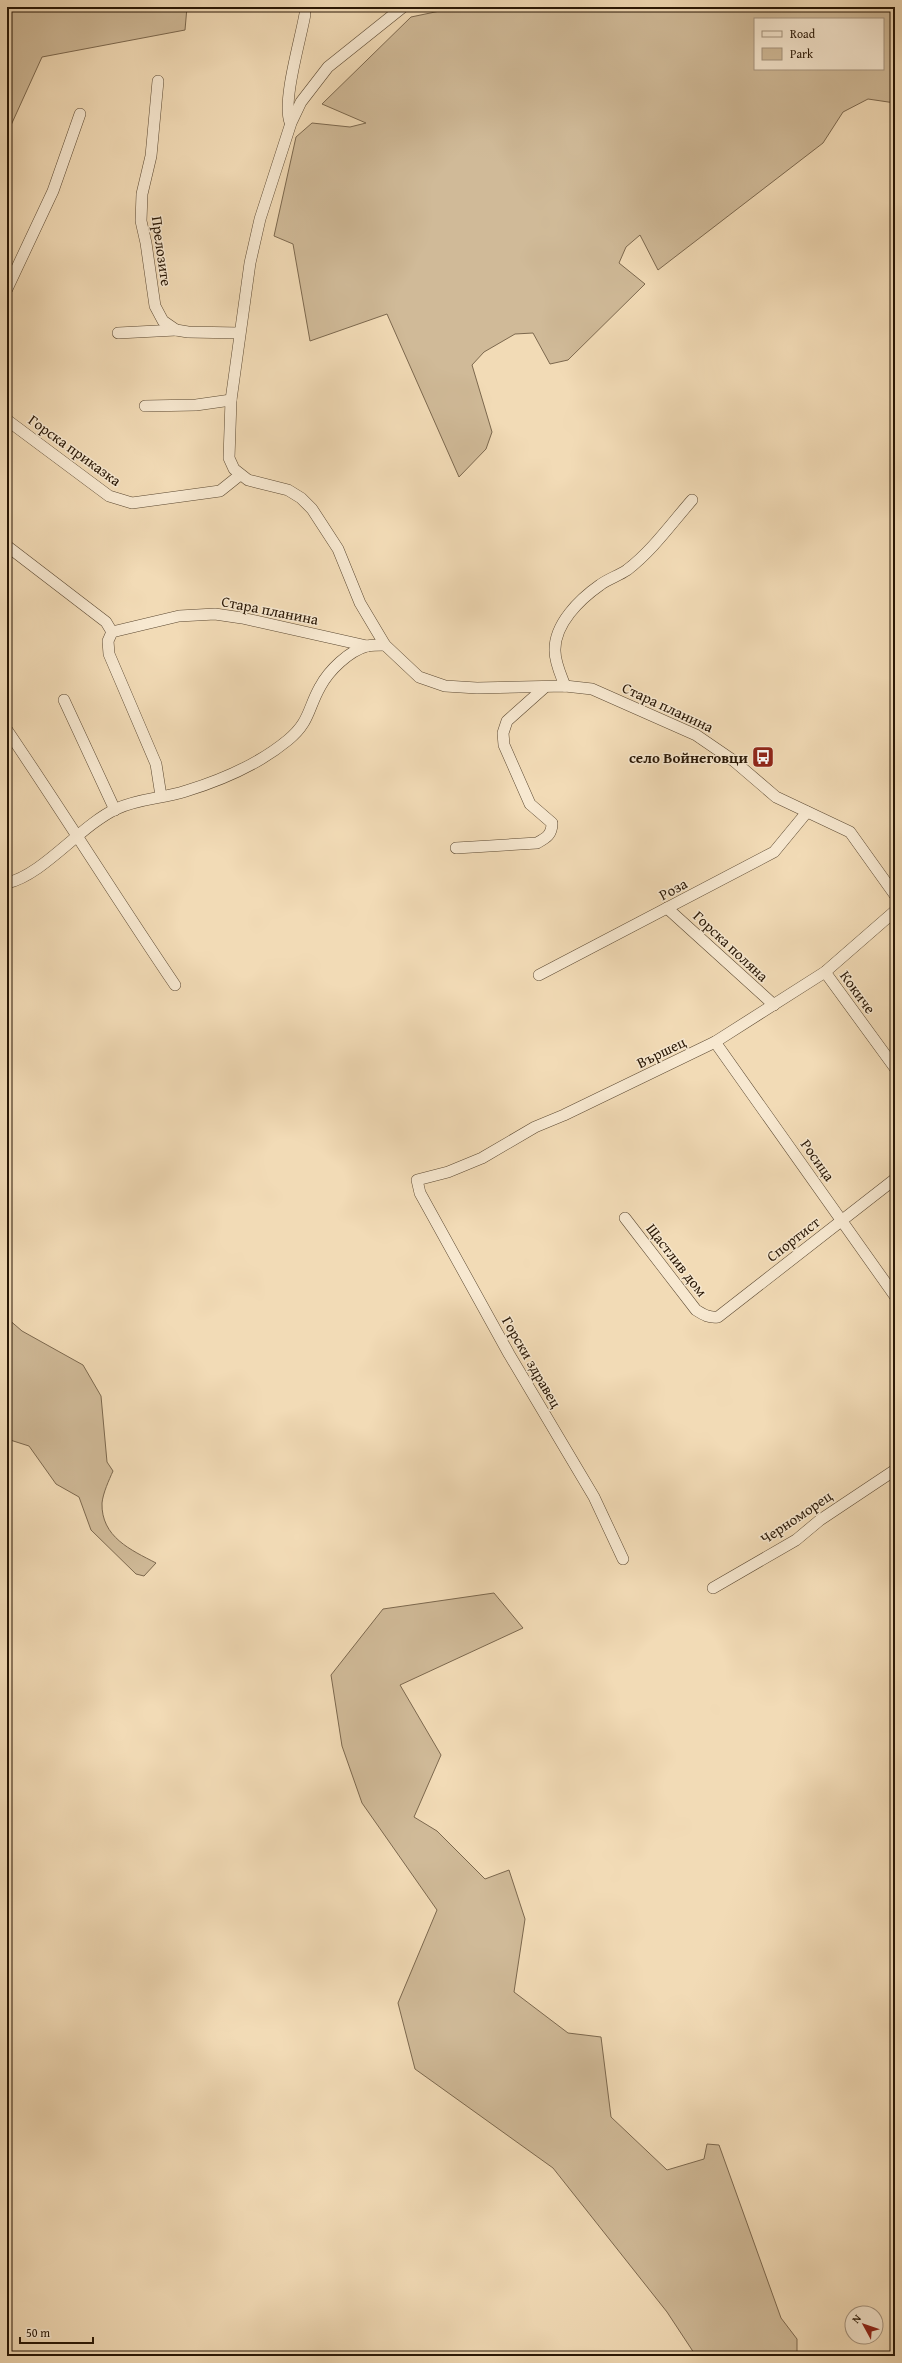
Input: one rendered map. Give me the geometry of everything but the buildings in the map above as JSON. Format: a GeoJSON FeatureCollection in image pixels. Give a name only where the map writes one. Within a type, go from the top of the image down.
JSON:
{"type":"FeatureCollection","features":[{"type":"Feature","properties":{"kind":"street"},"geometry":{"type":"LineString","coordinates":[[240,475],[234,469],[229,458],[231,400],[239,333],[250,263],[260,219],[291,123],[301,102],[328,67],[403,7]]}},
{"type":"Feature","properties":{"kind":"street"},"geometry":{"type":"LineString","coordinates":[[291,123],[289,104],[294,64],[305,14]]}},
{"type":"Feature","properties":{"kind":"street","name":"Прелозите"},"geometry":{"type":"LineString","coordinates":[[158,81],[151,156],[142,194],[141,221],[146,243],[155,306],[163,321],[176,330]]}},
{"type":"Feature","properties":{"kind":"street"},"geometry":{"type":"LineString","coordinates":[[7,289],[53,191],[80,114]]}},
{"type":"Feature","properties":{"kind":"street"},"geometry":{"type":"LineString","coordinates":[[118,333],[176,330],[188,332],[239,333]]}},
{"type":"Feature","properties":{"kind":"street"},"geometry":{"type":"LineString","coordinates":[[145,406],[196,405],[231,400]]}},
{"type":"Feature","properties":{"kind":"street","name":"Горска приказка"},"geometry":{"type":"LineString","coordinates":[[7,420],[109,496],[126,502],[220,491],[240,475]]}},
{"type":"Feature","properties":{"kind":"street","name":"Стара планина"},"geometry":{"type":"LineString","coordinates":[[240,475],[248,480],[288,490],[301,498],[312,509],[338,549],[360,603],[386,645],[419,677],[445,686],[544,688],[565,686],[592,689],[696,735],[713,745],[776,797],[850,832],[895,895]]}},
{"type":"Feature","properties":{"kind":"street"},"geometry":{"type":"LineString","coordinates":[[565,686],[555,652],[556,638],[564,622],[576,606],[600,585],[626,570],[648,551],[692,500]]}},
{"type":"Feature","properties":{"kind":"street"},"geometry":{"type":"LineString","coordinates":[[7,546],[106,622],[112,632],[108,641],[109,654],[156,764],[161,796]]}},
{"type":"Feature","properties":{"kind":"street","name":"Стара планина"},"geometry":{"type":"LineString","coordinates":[[112,632],[179,616],[215,614],[242,618],[367,646]]}},
{"type":"Feature","properties":{"kind":"street"},"geometry":{"type":"LineString","coordinates":[[7,883],[38,868],[77,834],[115,810],[141,799],[186,791],[269,756],[293,736],[309,716],[320,687],[337,665],[367,646],[386,645]]}},
{"type":"Feature","properties":{"kind":"street"},"geometry":{"type":"LineString","coordinates":[[456,848],[537,843],[548,836],[552,830],[552,823],[530,804],[504,745],[503,733],[507,721],[544,688]]}},
{"type":"Feature","properties":{"kind":"street"},"geometry":{"type":"LineString","coordinates":[[64,700],[115,810]]}},
{"type":"Feature","properties":{"kind":"street"},"geometry":{"type":"LineString","coordinates":[[7,730],[77,834],[119,902],[175,985]]}},
{"type":"Feature","properties":{"kind":"street","name":"Роза"},"geometry":{"type":"LineString","coordinates":[[539,975],[774,852],[806,812]]}},
{"type":"Feature","properties":{"kind":"street","name":"Горска поляна"},"geometry":{"type":"LineString","coordinates":[[667,908],[774,1005]]}},
{"type":"Feature","properties":{"kind":"street","name":"Вършец"},"geometry":{"type":"LineString","coordinates":[[417,1180],[448,1172],[482,1158],[535,1126],[564,1115],[715,1042],[825,972],[895,911]]}},
{"type":"Feature","properties":{"kind":"street","name":"Кокиче"},"geometry":{"type":"LineString","coordinates":[[825,972],[895,1068]]}},
{"type":"Feature","properties":{"kind":"street","name":"Росица"},"geometry":{"type":"LineString","coordinates":[[715,1042],[895,1296]]}},
{"type":"Feature","properties":{"kind":"street","name":"Спортист"},"geometry":{"type":"LineString","coordinates":[[708,1317],[718,1317],[895,1179]]}},
{"type":"Feature","properties":{"kind":"street","name":"Горски здравец"},"geometry":{"type":"LineString","coordinates":[[417,1180],[420,1193],[483,1308],[594,1497],[623,1559]]}},
{"type":"Feature","properties":{"kind":"street","name":"Щастлив дом"},"geometry":{"type":"LineString","coordinates":[[625,1218],[696,1310],[708,1317]]}},
{"type":"Feature","properties":{"kind":"street","name":"Черноморец"},"geometry":{"type":"LineString","coordinates":[[714,1588],[796,1540],[820,1520],[895,1470]]}},
{"type":"Feature","properties":{"kind":"green space"},"geometry":{"type":"Polygon","coordinates":[[[7,7],[187,7],[185,30],[42,57],[7,134],[7,7]]]}},
{"type":"Feature","properties":{"kind":"green space"},"geometry":{"type":"Polygon","coordinates":[[[459,7],[895,7],[895,103],[868,99],[843,112],[823,143],[658,270],[640,235],[626,247],[619,263],[645,284],[568,360],[550,364],[533,333],[515,334],[484,352],[472,365],[492,432],[486,449],[459,477],[387,314],[310,341],[293,244],[274,236],[296,137],[312,123],[350,127],[366,123],[322,104],[411,17],[459,7]]]}},
{"type":"Feature","properties":{"kind":"green space"},"geometry":{"type":"Polygon","coordinates":[[[7,1318],[22,1331],[83,1365],[101,1396],[107,1462],[113,1471],[106,1487],[102,1503],[103,1515],[106,1525],[119,1541],[156,1563],[144,1576],[136,1574],[91,1530],[79,1497],[56,1484],[29,1446],[7,1439],[7,1318]]]}},
{"type":"Feature","properties":{"kind":"green space"},"geometry":{"type":"Polygon","coordinates":[[[494,1593],[523,1628],[400,1685],[441,1755],[414,1817],[437,1831],[485,1879],[509,1870],[525,1919],[514,1992],[568,2033],[601,2037],[611,2117],[667,2170],[704,2159],[707,2144],[719,2145],[781,2318],[797,2339],[797,2356],[696,2356],[667,2312],[553,2168],[415,2069],[398,2003],[437,1910],[362,1803],[342,1746],[331,1675],[383,1609],[494,1593]]]}},
{"type":"Feature","properties":{"kind":"place","name":"село Войнеговци"},"geometry":{"type":"Point","coordinates":[763,757]}}]}
